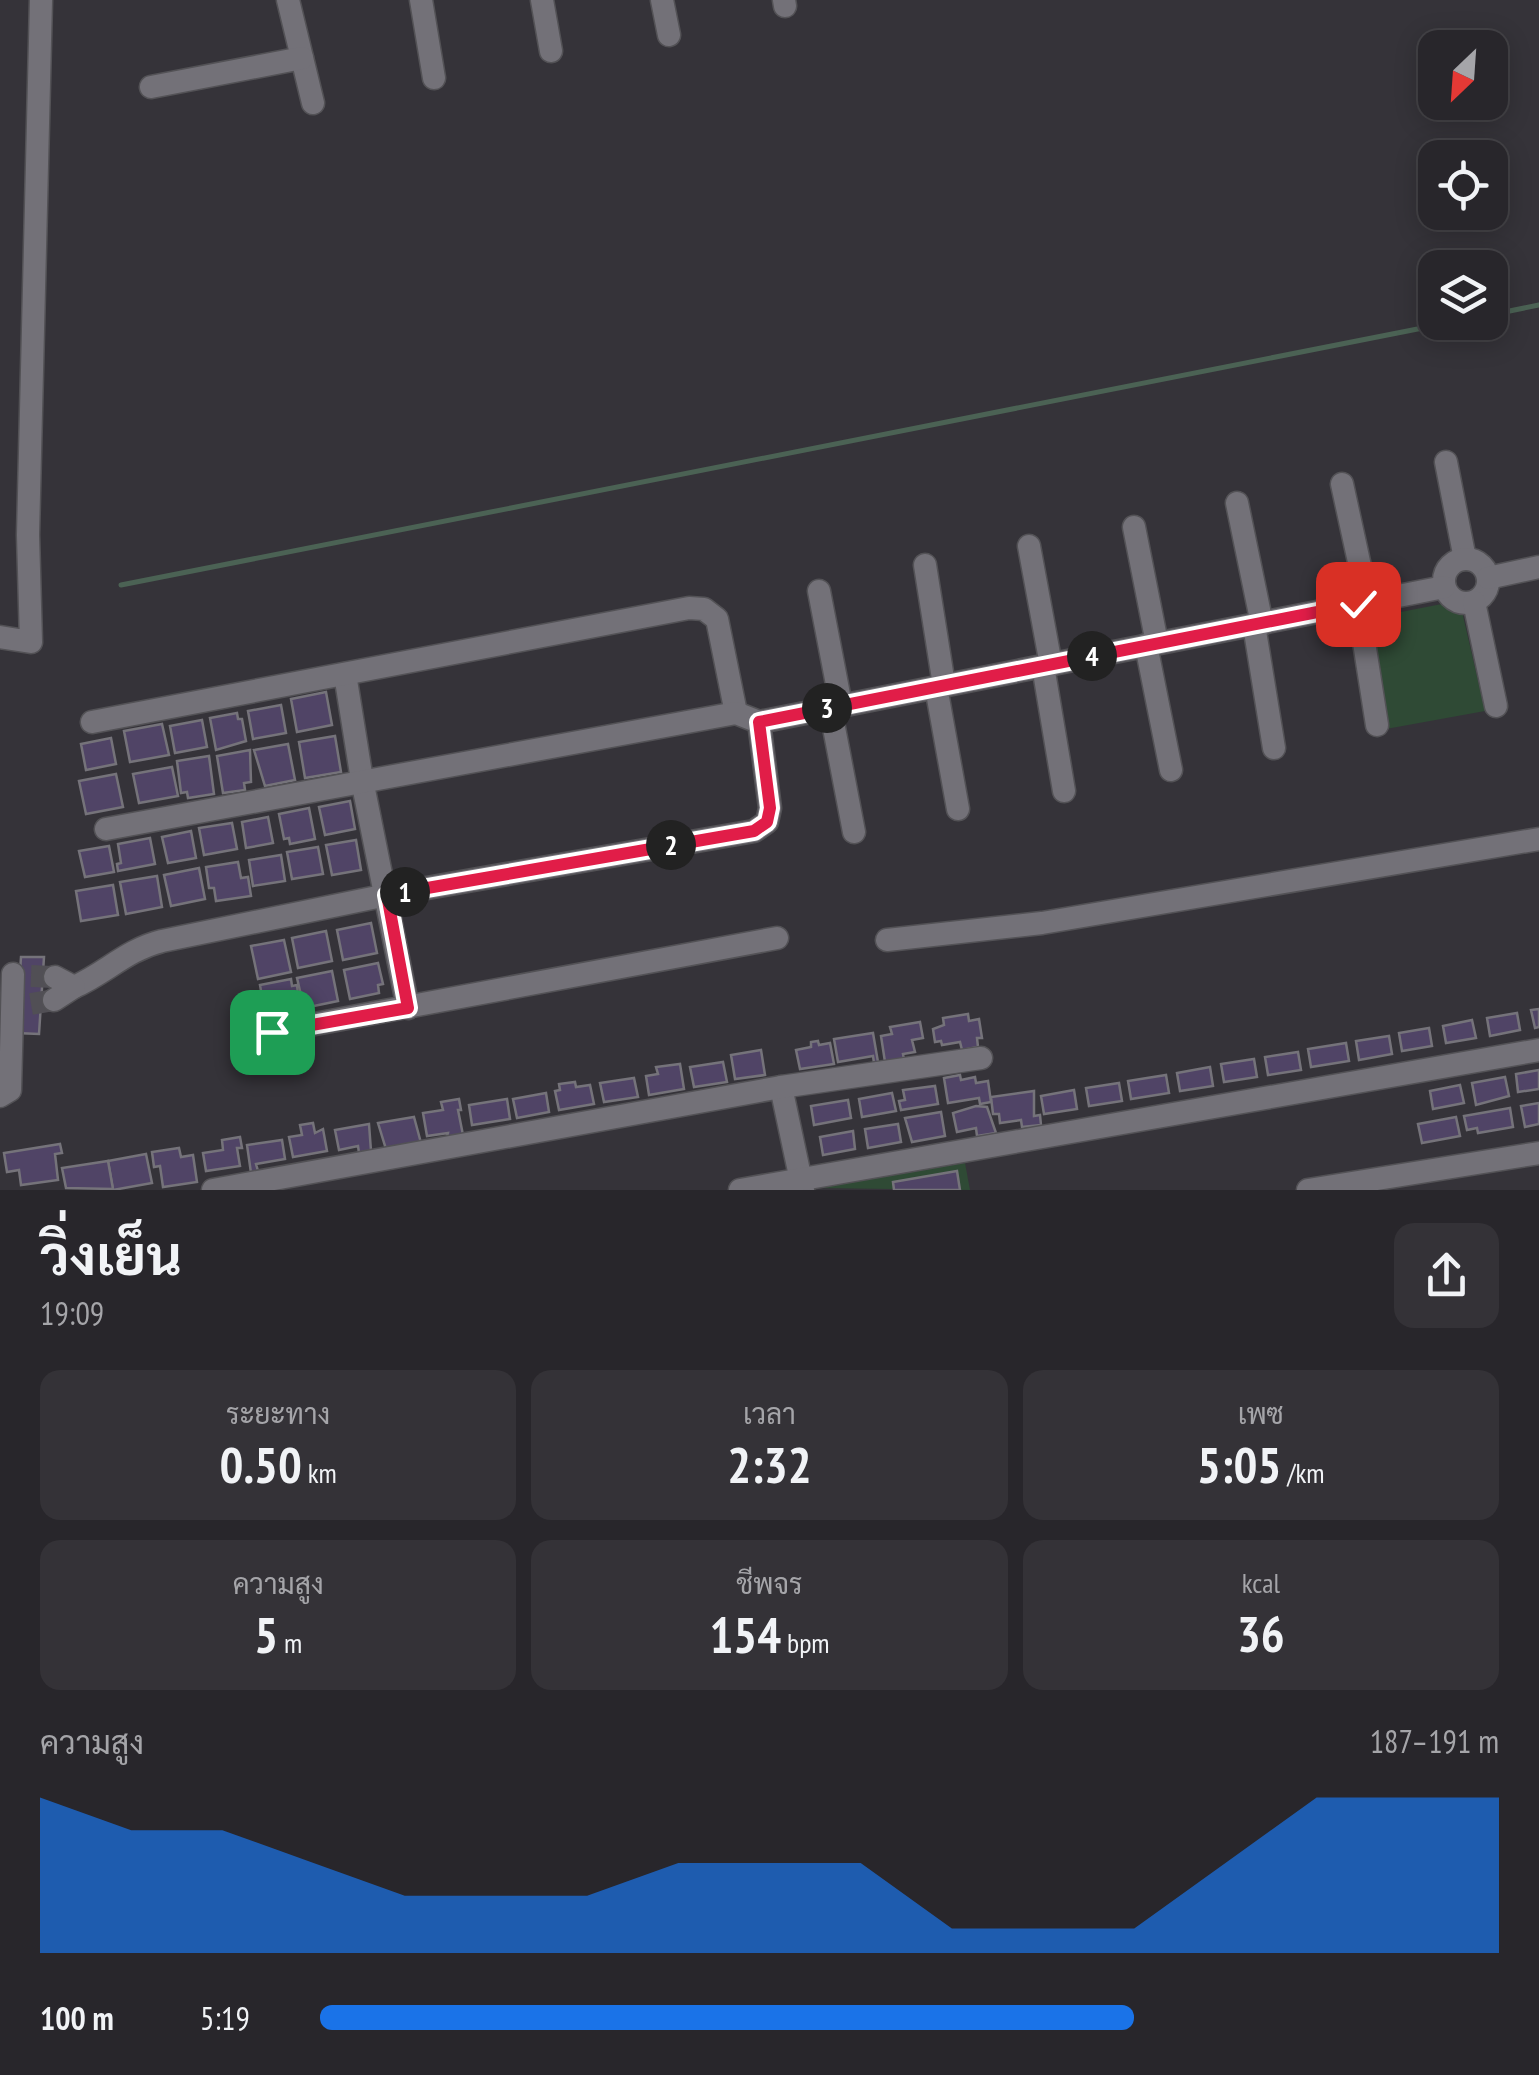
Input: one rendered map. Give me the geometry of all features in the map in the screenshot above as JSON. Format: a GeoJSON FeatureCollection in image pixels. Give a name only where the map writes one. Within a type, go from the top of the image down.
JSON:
{"type":"FeatureCollection","features":[{"type":"Feature","properties":{"kind":"street"},"geometry":{"type":"LineString","coordinates":[[0,637],[31,642],[28,535],[41,0]]}},
{"type":"Feature","properties":{"kind":"street"},"geometry":{"type":"LineString","coordinates":[[288,0],[312,103]]}},
{"type":"Feature","properties":{"kind":"street"},"geometry":{"type":"LineString","coordinates":[[421,0],[434,78]]}},
{"type":"Feature","properties":{"kind":"street"},"geometry":{"type":"LineString","coordinates":[[542,0],[551,51]]}},
{"type":"Feature","properties":{"kind":"street"},"geometry":{"type":"LineString","coordinates":[[662,0],[669,35]]}},
{"type":"Feature","properties":{"kind":"street"},"geometry":{"type":"LineString","coordinates":[[151,87],[302,58]]}},
{"type":"Feature","properties":{"kind":"street"},"geometry":{"type":"LineString","coordinates":[[1446,462],[1466,559]]}},
{"type":"Feature","properties":{"kind":"street"},"geometry":{"type":"LineString","coordinates":[[1342,484],[1363,604],[1376,725]]}},
{"type":"Feature","properties":{"kind":"street"},"geometry":{"type":"LineString","coordinates":[[1238,503],[1274,748]]}},
{"type":"Feature","properties":{"kind":"street"},"geometry":{"type":"LineString","coordinates":[[1134,527],[1170,770]]}},
{"type":"Feature","properties":{"kind":"street"},"geometry":{"type":"LineString","coordinates":[[1029,546],[1064,791]]}},
{"type":"Feature","properties":{"kind":"street"},"geometry":{"type":"LineString","coordinates":[[1466,559],[1481,564],[1488,578],[1485,592],[1474,602],[1459,602],[1444,587],[1448,567],[1466,559]]}},
{"type":"Feature","properties":{"kind":"street"},"geometry":{"type":"LineString","coordinates":[[924,565],[958,809]]}},
{"type":"Feature","properties":{"kind":"street"},"geometry":{"type":"LineString","coordinates":[[1488,578],[1539,567]]}},
{"type":"Feature","properties":{"kind":"street"},"geometry":{"type":"LineString","coordinates":[[106,830],[736,713],[759,722],[1444,587]]}},
{"type":"Feature","properties":{"kind":"street"},"geometry":{"type":"LineString","coordinates":[[819,592],[854,832]]}},
{"type":"Feature","properties":{"kind":"street"},"geometry":{"type":"LineString","coordinates":[[1474,602],[1496,706]]}},
{"type":"Feature","properties":{"kind":"street"},"geometry":{"type":"LineString","coordinates":[[92,722],[689,608],[704,609],[717,619],[736,713]]}},
{"type":"Feature","properties":{"kind":"street"},"geometry":{"type":"LineString","coordinates":[[344,674],[408,1008]]}},
{"type":"Feature","properties":{"kind":"street"},"geometry":{"type":"LineString","coordinates":[[38,996],[94,978],[106,966],[147,945],[387,895],[754,831],[767,822],[770,808],[759,722]]}},
{"type":"Feature","properties":{"kind":"street"},"geometry":{"type":"LineString","coordinates":[[888,940],[1042,922],[1539,839]]}},
{"type":"Feature","properties":{"kind":"street"},"geometry":{"type":"LineString","coordinates":[[272,1032],[778,938]]}},
{"type":"Feature","properties":{"kind":"street"},"geometry":{"type":"LineString","coordinates":[[15,974],[38,996]]}},
{"type":"Feature","properties":{"kind":"street"},"geometry":{"type":"LineString","coordinates":[[0,1096],[10,1090],[38,996]]}},
{"type":"Feature","properties":{"kind":"street"},"geometry":{"type":"LineString","coordinates":[[740,1190],[802,1185],[1539,1050]]}},
{"type":"Feature","properties":{"kind":"street"},"geometry":{"type":"LineString","coordinates":[[213,1190],[782,1087],[980,1058]]}},
{"type":"Feature","properties":{"kind":"street"},"geometry":{"type":"LineString","coordinates":[[782,1087],[802,1185]]}},
{"type":"Feature","properties":{"kind":"street"},"geometry":{"type":"LineString","coordinates":[[1308,1190],[1539,1153]]}},
{"type":"Feature","properties":{"kind":"green space"},"geometry":{"type":"Polygon","coordinates":[[[1447,603],[1461,607],[1485,711],[1386,729],[1370,618],[1447,603]]]}},
{"type":"Feature","properties":{"kind":"green space"},"geometry":{"type":"Polygon","coordinates":[[[965,1163],[970,1190],[817,1188],[965,1163]]]}},
{"type":"Feature","properties":{"kind":"building"},"geometry":{"type":"Polygon","coordinates":[[[326,692],[332,725],[297,732],[291,699],[326,692]]]}},
{"type":"Feature","properties":{"kind":"building"},"geometry":{"type":"Polygon","coordinates":[[[281,705],[286,733],[253,739],[248,711],[281,705]]]}},
{"type":"Feature","properties":{"kind":"building"},"geometry":{"type":"Polygon","coordinates":[[[237,713],[246,741],[216,750],[210,718],[237,713]]]}},
{"type":"Feature","properties":{"kind":"building"},"geometry":{"type":"Polygon","coordinates":[[[202,720],[207,747],[175,753],[170,726],[202,720]]]}},
{"type":"Feature","properties":{"kind":"building"},"geometry":{"type":"Polygon","coordinates":[[[162,724],[169,755],[130,762],[124,731],[162,724]]]}},
{"type":"Feature","properties":{"kind":"building"},"geometry":{"type":"Polygon","coordinates":[[[335,736],[341,772],[305,778],[299,742],[335,736]]]}},
{"type":"Feature","properties":{"kind":"building"},"geometry":{"type":"Polygon","coordinates":[[[111,738],[116,764],[86,770],[81,744],[111,738]]]}},
{"type":"Feature","properties":{"kind":"building"},"geometry":{"type":"Polygon","coordinates":[[[288,744],[295,780],[265,786],[254,750],[288,744]]]}},
{"type":"Feature","properties":{"kind":"building"},"geometry":{"type":"Polygon","coordinates":[[[250,750],[251,782],[244,783],[245,790],[223,793],[217,756],[250,750]]]}},
{"type":"Feature","properties":{"kind":"building"},"geometry":{"type":"Polygon","coordinates":[[[209,756],[214,794],[188,798],[187,792],[181,793],[177,761],[209,756]]]}},
{"type":"Feature","properties":{"kind":"building"},"geometry":{"type":"Polygon","coordinates":[[[172,767],[178,796],[139,803],[133,774],[172,767]]]}},
{"type":"Feature","properties":{"kind":"building"},"geometry":{"type":"Polygon","coordinates":[[[116,774],[123,807],[86,814],[79,781],[116,774]]]}},
{"type":"Feature","properties":{"kind":"building"},"geometry":{"type":"Polygon","coordinates":[[[350,801],[355,829],[325,835],[319,807],[350,801]]]}},
{"type":"Feature","properties":{"kind":"building"},"geometry":{"type":"Polygon","coordinates":[[[309,808],[315,839],[290,844],[289,838],[284,839],[279,814],[309,808]]]}},
{"type":"Feature","properties":{"kind":"building"},"geometry":{"type":"Polygon","coordinates":[[[268,817],[273,843],[246,848],[242,822],[268,817]]]}},
{"type":"Feature","properties":{"kind":"building"},"geometry":{"type":"Polygon","coordinates":[[[232,823],[237,849],[204,855],[199,828],[232,823]]]}},
{"type":"Feature","properties":{"kind":"building"},"geometry":{"type":"Polygon","coordinates":[[[191,831],[196,858],[168,863],[162,837],[191,831]]]}},
{"type":"Feature","properties":{"kind":"building"},"geometry":{"type":"Polygon","coordinates":[[[150,838],[155,864],[118,871],[118,844],[150,838]]]}},
{"type":"Feature","properties":{"kind":"building"},"geometry":{"type":"Polygon","coordinates":[[[356,840],[361,870],[332,875],[326,845],[356,840]]]}},
{"type":"Feature","properties":{"kind":"building"},"geometry":{"type":"Polygon","coordinates":[[[109,846],[114,872],[85,877],[79,851],[109,846]]]}},
{"type":"Feature","properties":{"kind":"building"},"geometry":{"type":"Polygon","coordinates":[[[318,847],[323,874],[292,879],[287,852],[318,847]]]}},
{"type":"Feature","properties":{"kind":"building"},"geometry":{"type":"Polygon","coordinates":[[[281,855],[285,881],[253,886],[249,860],[281,855]]]}},
{"type":"Feature","properties":{"kind":"building"},"geometry":{"type":"Polygon","coordinates":[[[238,862],[241,878],[248,877],[251,896],[216,901],[214,888],[209,888],[206,867],[238,862]]]}},
{"type":"Feature","properties":{"kind":"building"},"geometry":{"type":"Polygon","coordinates":[[[199,868],[205,899],[171,906],[164,875],[199,868]]]}},
{"type":"Feature","properties":{"kind":"building"},"geometry":{"type":"Polygon","coordinates":[[[157,876],[162,907],[126,914],[120,882],[157,876]]]}},
{"type":"Feature","properties":{"kind":"building"},"geometry":{"type":"Polygon","coordinates":[[[113,885],[118,915],[81,921],[76,891],[113,885]]]}},
{"type":"Feature","properties":{"kind":"building"},"geometry":{"type":"Polygon","coordinates":[[[371,923],[377,953],[343,960],[337,930],[371,923]]]}},
{"type":"Feature","properties":{"kind":"building"},"geometry":{"type":"Polygon","coordinates":[[[326,931],[332,961],[298,968],[292,938],[326,931]]]}},
{"type":"Feature","properties":{"kind":"building"},"geometry":{"type":"Polygon","coordinates":[[[284,940],[291,972],[258,979],[251,946],[284,940]]]}},
{"type":"Feature","properties":{"kind":"building"},"geometry":{"type":"Polygon","coordinates":[[[21,957],[44,957],[39,1034],[16,1033],[21,957]]]}},
{"type":"Feature","properties":{"kind":"building"},"geometry":{"type":"Polygon","coordinates":[[[378,963],[383,984],[378,985],[379,993],[350,999],[344,970],[378,963]]]}},
{"type":"Feature","properties":{"kind":"building"},"geometry":{"type":"Polygon","coordinates":[[[332,971],[338,1001],[304,1008],[297,978],[332,971]]]}},
{"type":"Feature","properties":{"kind":"building"},"geometry":{"type":"Polygon","coordinates":[[[291,979],[292,986],[297,985],[299,1005],[265,1014],[260,985],[291,979]]]}},
{"type":"Feature","properties":{"kind":"building"},"geometry":{"type":"Polygon","coordinates":[[[1539,1009],[1539,1027],[1535,1028],[1531,1010],[1539,1009]]]}},
{"type":"Feature","properties":{"kind":"building"},"geometry":{"type":"Polygon","coordinates":[[[1517,1013],[1520,1030],[1490,1036],[1487,1018],[1517,1013]]]}},
{"type":"Feature","properties":{"kind":"building"},"geometry":{"type":"Polygon","coordinates":[[[968,1014],[969,1021],[979,1019],[982,1038],[977,1038],[978,1047],[962,1050],[960,1042],[935,1042],[933,1029],[944,1025],[943,1018],[968,1014]]]}},
{"type":"Feature","properties":{"kind":"building"},"geometry":{"type":"Polygon","coordinates":[[[1472,1020],[1476,1038],[1446,1043],[1443,1026],[1472,1020]]]}},
{"type":"Feature","properties":{"kind":"building"},"geometry":{"type":"Polygon","coordinates":[[[920,1022],[923,1038],[912,1040],[915,1052],[903,1054],[904,1059],[885,1062],[881,1036],[892,1034],[890,1027],[920,1022]]]}},
{"type":"Feature","properties":{"kind":"building"},"geometry":{"type":"Polygon","coordinates":[[[1429,1028],[1432,1046],[1402,1051],[1399,1033],[1429,1028]]]}},
{"type":"Feature","properties":{"kind":"building"},"geometry":{"type":"Polygon","coordinates":[[[873,1033],[878,1062],[874,1063],[873,1056],[838,1062],[834,1039],[873,1033]]]}},
{"type":"Feature","properties":{"kind":"building"},"geometry":{"type":"Polygon","coordinates":[[[1389,1036],[1392,1054],[1359,1060],[1356,1041],[1389,1036]]]}},
{"type":"Feature","properties":{"kind":"building"},"geometry":{"type":"Polygon","coordinates":[[[818,1041],[819,1045],[830,1043],[834,1064],[800,1069],[796,1050],[818,1041]]]}},
{"type":"Feature","properties":{"kind":"building"},"geometry":{"type":"Polygon","coordinates":[[[1346,1043],[1349,1061],[1311,1067],[1308,1049],[1346,1043]]]}},
{"type":"Feature","properties":{"kind":"building"},"geometry":{"type":"Polygon","coordinates":[[[761,1050],[765,1075],[735,1079],[731,1055],[761,1050]]]}},
{"type":"Feature","properties":{"kind":"building"},"geometry":{"type":"Polygon","coordinates":[[[1298,1052],[1301,1070],[1268,1075],[1265,1057],[1298,1052]]]}},
{"type":"Feature","properties":{"kind":"building"},"geometry":{"type":"Polygon","coordinates":[[[1254,1059],[1257,1077],[1224,1082],[1221,1064],[1254,1059]]]}},
{"type":"Feature","properties":{"kind":"building"},"geometry":{"type":"Polygon","coordinates":[[[723,1062],[727,1082],[694,1087],[690,1067],[723,1062]]]}},
{"type":"Feature","properties":{"kind":"building"},"geometry":{"type":"Polygon","coordinates":[[[680,1064],[684,1089],[649,1095],[646,1076],[658,1074],[656,1067],[680,1064]]]}},
{"type":"Feature","properties":{"kind":"building"},"geometry":{"type":"Polygon","coordinates":[[[1210,1067],[1213,1086],[1180,1091],[1177,1073],[1210,1067]]]}},
{"type":"Feature","properties":{"kind":"building"},"geometry":{"type":"Polygon","coordinates":[[[1539,1070],[1539,1089],[1518,1092],[1516,1074],[1539,1070]]]}},
{"type":"Feature","properties":{"kind":"building"},"geometry":{"type":"Polygon","coordinates":[[[960,1075],[961,1080],[975,1077],[976,1083],[988,1081],[991,1102],[980,1104],[979,1098],[948,1103],[944,1078],[960,1075]]]}},
{"type":"Feature","properties":{"kind":"building"},"geometry":{"type":"Polygon","coordinates":[[[1166,1075],[1169,1093],[1131,1099],[1128,1081],[1166,1075]]]}},
{"type":"Feature","properties":{"kind":"building"},"geometry":{"type":"Polygon","coordinates":[[[1505,1077],[1509,1096],[1476,1105],[1472,1083],[1505,1077]]]}},
{"type":"Feature","properties":{"kind":"building"},"geometry":{"type":"Polygon","coordinates":[[[634,1078],[638,1097],[604,1102],[600,1083],[634,1078]]]}},
{"type":"Feature","properties":{"kind":"building"},"geometry":{"type":"Polygon","coordinates":[[[575,1082],[576,1087],[590,1085],[594,1104],[559,1110],[555,1091],[560,1090],[559,1084],[575,1082]]]}},
{"type":"Feature","properties":{"kind":"building"},"geometry":{"type":"Polygon","coordinates":[[[1119,1083],[1122,1101],[1089,1106],[1086,1088],[1119,1083]]]}},
{"type":"Feature","properties":{"kind":"building"},"geometry":{"type":"Polygon","coordinates":[[[1460,1085],[1464,1103],[1433,1109],[1430,1091],[1460,1085]]]}},
{"type":"Feature","properties":{"kind":"building"},"geometry":{"type":"Polygon","coordinates":[[[935,1086],[938,1104],[901,1110],[903,1090],[935,1086]]]}},
{"type":"Feature","properties":{"kind":"building"},"geometry":{"type":"Polygon","coordinates":[[[1074,1090],[1077,1109],[1044,1114],[1041,1096],[1074,1090]]]}},
{"type":"Feature","properties":{"kind":"building"},"geometry":{"type":"Polygon","coordinates":[[[1034,1091],[1034,1116],[1040,1115],[1041,1125],[1022,1127],[1021,1120],[1000,1123],[999,1114],[993,1114],[991,1097],[1034,1091]]]}},
{"type":"Feature","properties":{"kind":"building"},"geometry":{"type":"Polygon","coordinates":[[[546,1093],[549,1112],[517,1118],[513,1099],[546,1093]]]}},
{"type":"Feature","properties":{"kind":"building"},"geometry":{"type":"Polygon","coordinates":[[[892,1093],[896,1111],[862,1117],[859,1099],[892,1093]]]}},
{"type":"Feature","properties":{"kind":"building"},"geometry":{"type":"Polygon","coordinates":[[[459,1099],[463,1135],[427,1136],[423,1113],[443,1110],[441,1102],[459,1099]]]}},
{"type":"Feature","properties":{"kind":"building"},"geometry":{"type":"Polygon","coordinates":[[[507,1099],[510,1119],[472,1125],[469,1105],[507,1099]]]}},
{"type":"Feature","properties":{"kind":"building"},"geometry":{"type":"Polygon","coordinates":[[[848,1100],[851,1118],[814,1125],[811,1106],[848,1100]]]}},
{"type":"Feature","properties":{"kind":"building"},"geometry":{"type":"Polygon","coordinates":[[[1539,1103],[1539,1124],[1525,1127],[1521,1106],[1539,1103]]]}},
{"type":"Feature","properties":{"kind":"building"},"geometry":{"type":"Polygon","coordinates":[[[987,1107],[996,1133],[977,1136],[976,1128],[957,1132],[953,1113],[987,1107]]]}},
{"type":"Feature","properties":{"kind":"building"},"geometry":{"type":"Polygon","coordinates":[[[1510,1108],[1513,1127],[1478,1133],[1477,1128],[1467,1130],[1464,1116],[1510,1108]]]}},
{"type":"Feature","properties":{"kind":"building"},"geometry":{"type":"Polygon","coordinates":[[[941,1112],[945,1136],[912,1142],[905,1118],[941,1112]]]}},
{"type":"Feature","properties":{"kind":"building"},"geometry":{"type":"Polygon","coordinates":[[[414,1117],[421,1143],[386,1149],[378,1123],[414,1117]]]}},
{"type":"Feature","properties":{"kind":"building"},"geometry":{"type":"Polygon","coordinates":[[[1456,1117],[1460,1136],[1422,1143],[1418,1124],[1456,1117]]]}},
{"type":"Feature","properties":{"kind":"building"},"geometry":{"type":"Polygon","coordinates":[[[313,1123],[315,1133],[323,1129],[327,1151],[293,1157],[289,1137],[302,1135],[300,1125],[313,1123]]]}},
{"type":"Feature","properties":{"kind":"building"},"geometry":{"type":"Polygon","coordinates":[[[369,1124],[371,1151],[359,1153],[358,1146],[339,1150],[335,1130],[369,1124]]]}},
{"type":"Feature","properties":{"kind":"building"},"geometry":{"type":"Polygon","coordinates":[[[898,1124],[901,1142],[868,1148],[865,1129],[898,1124]]]}},
{"type":"Feature","properties":{"kind":"building"},"geometry":{"type":"Polygon","coordinates":[[[853,1131],[855,1149],[823,1155],[820,1137],[853,1131]]]}},
{"type":"Feature","properties":{"kind":"building"},"geometry":{"type":"Polygon","coordinates":[[[240,1137],[240,1166],[206,1171],[203,1153],[223,1150],[222,1140],[240,1137]]]}},
{"type":"Feature","properties":{"kind":"building"},"geometry":{"type":"Polygon","coordinates":[[[282,1140],[285,1159],[256,1164],[258,1171],[251,1173],[247,1145],[282,1140]]]}},
{"type":"Feature","properties":{"kind":"building"},"geometry":{"type":"Polygon","coordinates":[[[60,1144],[62,1153],[55,1154],[58,1180],[21,1185],[19,1170],[7,1172],[4,1153],[60,1144]]]}},
{"type":"Feature","properties":{"kind":"building"},"geometry":{"type":"Polygon","coordinates":[[[179,1148],[181,1157],[193,1155],[197,1182],[163,1187],[160,1166],[154,1167],[152,1152],[179,1148]]]}},
{"type":"Feature","properties":{"kind":"building"},"geometry":{"type":"Polygon","coordinates":[[[146,1154],[152,1183],[113,1190],[108,1161],[146,1154]]]}},
{"type":"Feature","properties":{"kind":"building"},"geometry":{"type":"Polygon","coordinates":[[[108,1161],[113,1189],[66,1188],[62,1168],[108,1161]]]}},
{"type":"Feature","properties":{"kind":"building"},"geometry":{"type":"Polygon","coordinates":[[[957,1171],[960,1190],[894,1190],[893,1182],[957,1171]]]}},
{"type":"Feature","properties":{"kind":"waterway"},"geometry":{"type":"LineString","coordinates":[[1508,311],[1539,305]]}},
{"type":"Feature","properties":{"kind":"waterway"},"geometry":{"type":"LineString","coordinates":[[121,585],[1418,329]]}},
{"type":"Feature","properties":{"kind":"tunnel"},"geometry":{"type":"LineString","coordinates":[[31,976],[55,977]]}},
{"type":"Feature","properties":{"kind":"tunnel"},"geometry":{"type":"LineString","coordinates":[[31,1004],[54,1000]]}},
{"type":"Feature","properties":{"kind":"route"},"geometry":{"type":"LineString","coordinates":[[272,1032],[408,1008],[387,895],[754,831],[767,822],[770,808],[759,722],[1358,604]]}}]}
